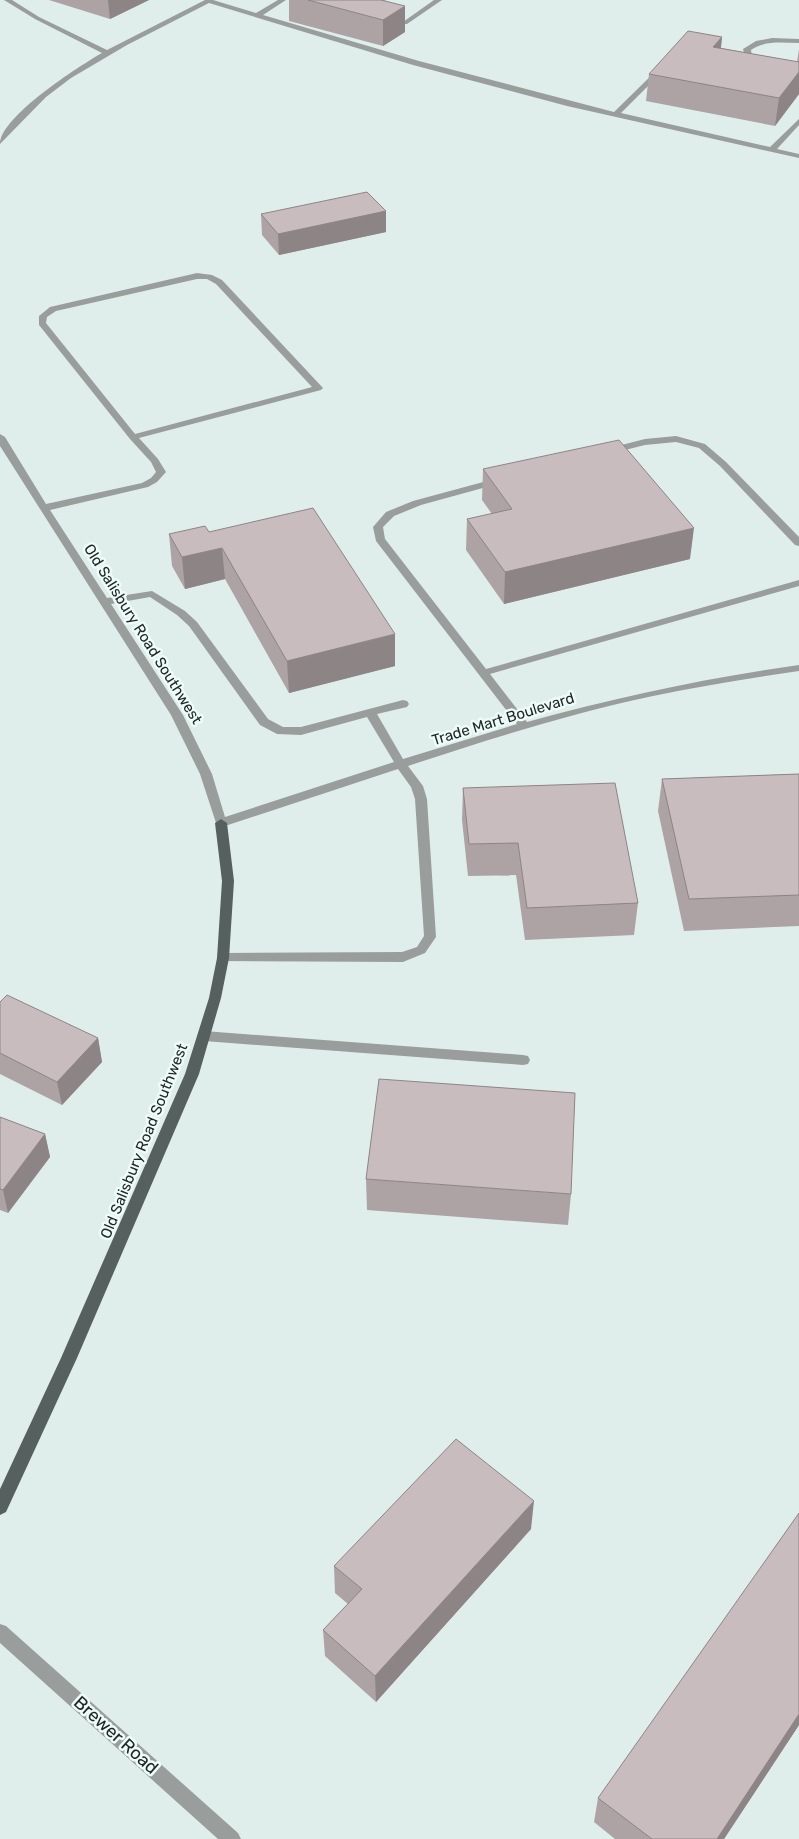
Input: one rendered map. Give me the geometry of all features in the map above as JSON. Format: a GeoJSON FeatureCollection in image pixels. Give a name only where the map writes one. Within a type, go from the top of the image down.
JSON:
{"type":"FeatureCollection","features":[{"type":"Feature","properties":{"kind":"main road","name":"Old Salisbury Road Southwest"},"geometry":{"type":"LineString","coordinates":[[0,1507],[69,1358],[192,1074],[215,998],[223,958],[228,881],[221,823]]}},
{"type":"Feature","properties":{"kind":"street"},"geometry":{"type":"LineString","coordinates":[[7,0],[37,18],[107,53]]}},
{"type":"Feature","properties":{"kind":"street"},"geometry":{"type":"LineString","coordinates":[[0,142],[30,105],[62,81],[107,53],[210,0],[256,16],[425,66],[615,115],[799,156]]}},
{"type":"Feature","properties":{"kind":"street"},"geometry":{"type":"LineString","coordinates":[[256,16],[283,0]]}},
{"type":"Feature","properties":{"kind":"street"},"geometry":{"type":"LineString","coordinates":[[405,23],[438,0]]}},
{"type":"Feature","properties":{"kind":"street"},"geometry":{"type":"LineString","coordinates":[[742,61],[763,66],[748,57],[747,49],[755,43],[774,40],[799,41]]}},
{"type":"Feature","properties":{"kind":"street"},"geometry":{"type":"LineString","coordinates":[[615,115],[663,66]]}},
{"type":"Feature","properties":{"kind":"street"},"geometry":{"type":"LineString","coordinates":[[772,150],[799,120]]}},
{"type":"Feature","properties":{"kind":"street"},"geometry":{"type":"LineString","coordinates":[[44,508],[145,485],[154,480],[161,472],[155,461],[133,437],[42,323],[43,316],[53,309],[197,276],[209,277],[219,282],[318,388],[133,437]]}},
{"type":"Feature","properties":{"kind":"street","name":"Old Salisbury Road Southwest"},"geometry":{"type":"LineString","coordinates":[[0,437],[177,715],[206,774],[221,823]]}},
{"type":"Feature","properties":{"kind":"street"},"geometry":{"type":"LineString","coordinates":[[598,454],[645,442],[676,439],[702,446],[723,464],[799,544]]}},
{"type":"Feature","properties":{"kind":"street"},"geometry":{"type":"LineString","coordinates":[[512,477],[417,503],[390,514],[378,527],[380,539],[525,727]]}},
{"type":"Feature","properties":{"kind":"street"},"geometry":{"type":"LineString","coordinates":[[483,673],[799,583]]}},
{"type":"Feature","properties":{"kind":"street"},"geometry":{"type":"LineString","coordinates":[[105,602],[152,594],[181,613],[193,624],[264,722],[281,731],[301,731],[403,704]]}},
{"type":"Feature","properties":{"kind":"street","name":"Trade Mart Boulevard"},"geometry":{"type":"LineString","coordinates":[[221,823],[401,765],[608,703],[691,685],[799,668]]}},
{"type":"Feature","properties":{"kind":"street"},"geometry":{"type":"LineString","coordinates":[[223,958],[403,957],[421,950],[430,937],[421,799],[417,786],[401,765],[370,712]]}},
{"type":"Feature","properties":{"kind":"street"},"geometry":{"type":"LineString","coordinates":[[204,1036],[523,1060]]}},
{"type":"Feature","properties":{"kind":"street","name":"Brewer Road"},"geometry":{"type":"LineString","coordinates":[[0,1632],[221,1835]]}},
{"type":"Feature","properties":{"kind":"building"},"geometry":{"type":"Polygon","coordinates":[[[308,0],[381,0],[405,6],[383,20],[308,0]]]}},
{"type":"Feature","properties":{"kind":"building"},"geometry":{"type":"Polygon","coordinates":[[[688,31],[722,37],[713,47],[799,62],[799,72],[779,98],[649,74],[688,31]]]}},
{"type":"Feature","properties":{"kind":"building"},"geometry":{"type":"Polygon","coordinates":[[[367,192],[386,211],[278,234],[261,214],[367,192]]]}},
{"type":"Feature","properties":{"kind":"building"},"geometry":{"type":"Polygon","coordinates":[[[619,440],[694,528],[505,572],[467,519],[512,509],[483,469],[619,440]]]}},
{"type":"Feature","properties":{"kind":"building"},"geometry":{"type":"Polygon","coordinates":[[[313,508],[395,634],[287,661],[222,548],[182,557],[169,534],[205,526],[209,532],[313,508]]]}},
{"type":"Feature","properties":{"kind":"building"},"geometry":{"type":"Polygon","coordinates":[[[799,774],[799,895],[689,899],[662,779],[799,774]]]}},
{"type":"Feature","properties":{"kind":"building"},"geometry":{"type":"Polygon","coordinates":[[[615,783],[638,903],[527,908],[518,843],[469,844],[463,788],[615,783]]]}},
{"type":"Feature","properties":{"kind":"building"},"geometry":{"type":"Polygon","coordinates":[[[7,995],[98,1038],[57,1082],[0,1053],[0,1002],[7,995]]]}},
{"type":"Feature","properties":{"kind":"building"},"geometry":{"type":"Polygon","coordinates":[[[379,1079],[575,1093],[571,1194],[366,1179],[379,1079]]]}},
{"type":"Feature","properties":{"kind":"building"},"geometry":{"type":"Polygon","coordinates":[[[0,1117],[45,1134],[3,1190],[0,1189],[0,1117]]]}},
{"type":"Feature","properties":{"kind":"building"},"geometry":{"type":"Polygon","coordinates":[[[456,1439],[534,1501],[375,1676],[323,1630],[362,1589],[334,1566],[456,1439]]]}},
{"type":"Feature","properties":{"kind":"building"},"geometry":{"type":"Polygon","coordinates":[[[799,1513],[799,1714],[717,1839],[652,1839],[598,1798],[799,1513]]]}}]}
